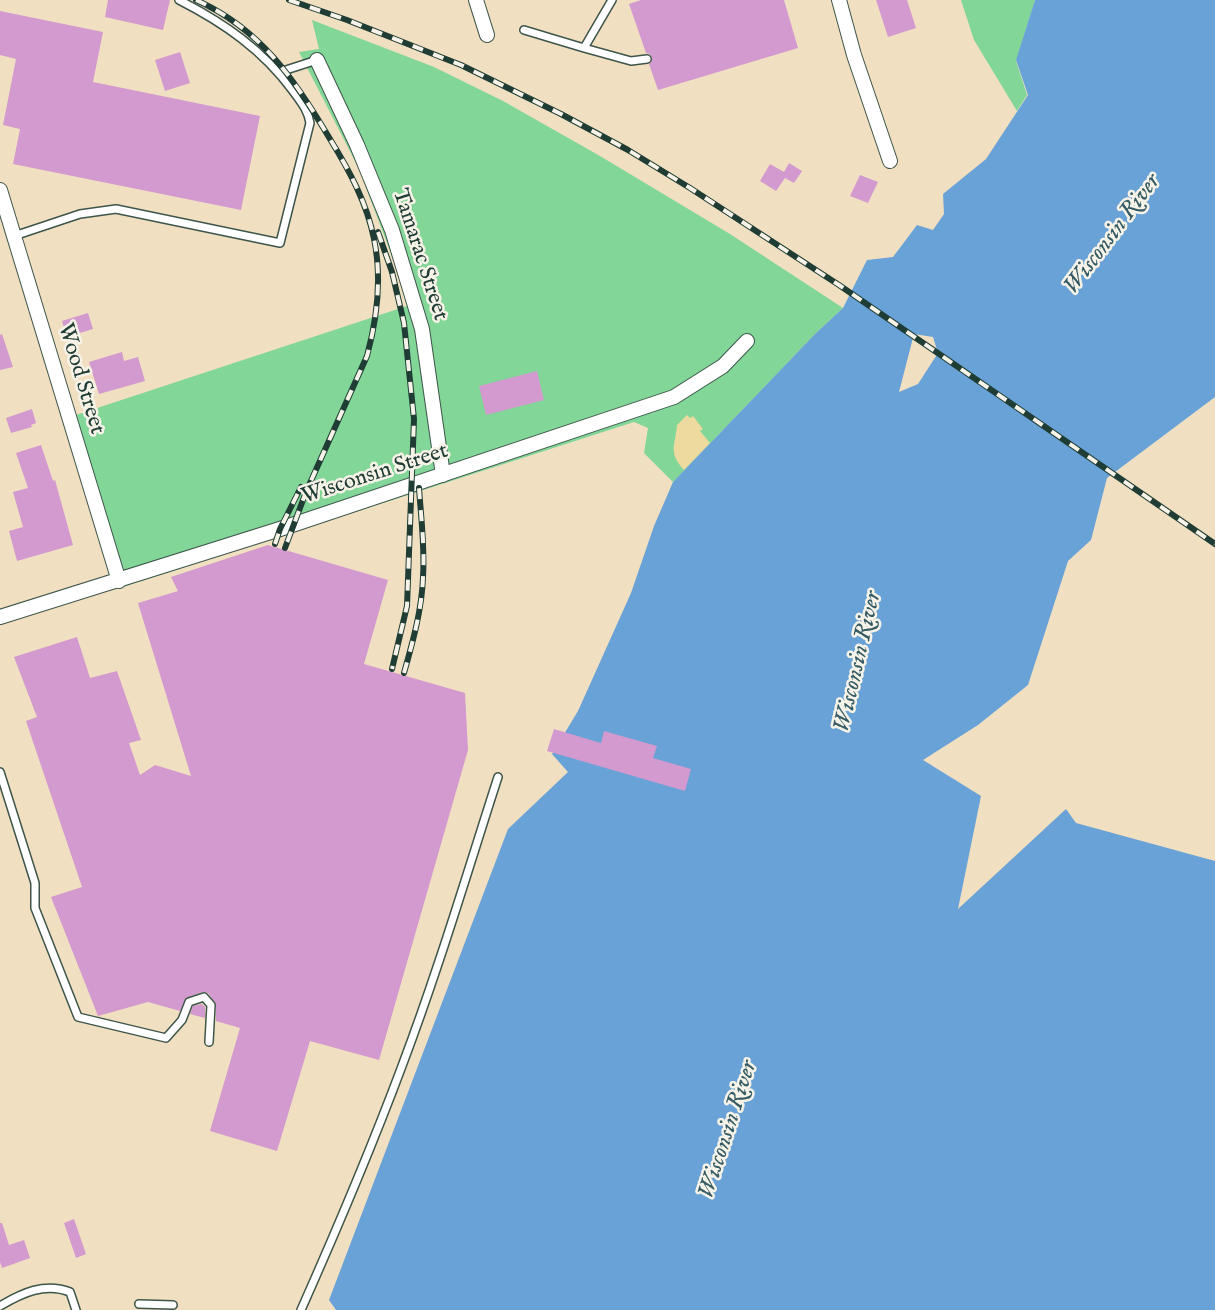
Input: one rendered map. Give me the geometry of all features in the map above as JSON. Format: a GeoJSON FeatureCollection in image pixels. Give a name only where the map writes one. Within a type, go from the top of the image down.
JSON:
{"type":"FeatureCollection","features":[{"type":"Feature","properties":{"kind":"street"},"geometry":{"type":"LineString","coordinates":[[476,0],[487,35]]}},
{"type":"Feature","properties":{"kind":"street"},"geometry":{"type":"LineString","coordinates":[[839,0],[854,55],[890,161]]}},
{"type":"Feature","properties":{"kind":"street","name":"Tamarac Street"},"geometry":{"type":"LineString","coordinates":[[317,60],[357,145],[392,230],[422,329],[442,474]]}},
{"type":"Feature","properties":{"kind":"street","name":"Wood Street"},"geometry":{"type":"LineString","coordinates":[[0,190],[119,581]]}},
{"type":"Feature","properties":{"kind":"street","name":"Wisconsin Street"},"geometry":{"type":"LineString","coordinates":[[0,618],[119,581],[674,397],[723,366],[747,341]]}},
{"type":"Feature","properties":{"kind":"lane"},"geometry":{"type":"LineString","coordinates":[[14,236],[80,214],[116,209],[280,243],[310,123],[308,112],[281,74],[243,38],[208,15],[179,0]]}},
{"type":"Feature","properties":{"kind":"lane"},"geometry":{"type":"LineString","coordinates":[[584,48],[612,0]]}},
{"type":"Feature","properties":{"kind":"lane"},"geometry":{"type":"LineString","coordinates":[[524,30],[631,61],[647,58]]}},
{"type":"Feature","properties":{"kind":"lane"},"geometry":{"type":"LineString","coordinates":[[281,74],[286,70],[317,60]]}},
{"type":"Feature","properties":{"kind":"lane"},"geometry":{"type":"LineString","coordinates":[[0,772],[35,883],[35,908],[78,1017],[166,1038],[182,1020],[189,1002],[204,997],[211,1005],[209,1042]]}},
{"type":"Feature","properties":{"kind":"lane"},"geometry":{"type":"LineString","coordinates":[[301,1310],[355,1189],[403,1065],[498,777]]}},
{"type":"Feature","properties":{"kind":"lane"},"geometry":{"type":"LineString","coordinates":[[0,1306],[26,1293],[50,1287],[70,1292],[76,1310]]}},
{"type":"Feature","properties":{"kind":"lane"},"geometry":{"type":"LineString","coordinates":[[140,1304],[172,1305]]}},
{"type":"Feature","properties":{"kind":"green space"},"geometry":{"type":"Polygon","coordinates":[[[961,0],[1035,0],[1016,61],[1027,95],[1017,111],[974,40],[961,0]]]}},
{"type":"Feature","properties":{"kind":"green space"},"geometry":{"type":"Polygon","coordinates":[[[312,20],[434,67],[503,101],[730,234],[843,308],[815,334],[673,482],[644,453],[648,428],[634,422],[123,587],[76,415],[407,306],[397,269],[358,167],[299,52],[319,49],[312,20]]]}},
{"type":"Feature","properties":{"kind":"sand"},"geometry":{"type":"Polygon","coordinates":[[[687,415],[690,418],[693,416],[703,429],[700,431],[710,443],[684,470],[674,454],[674,449],[677,425],[687,415]]]}},
{"type":"Feature","properties":{"kind":"water","name":"Wisconsin River"},"geometry":{"type":"Polygon","coordinates":[[[1035,0],[1215,0],[1215,397],[1107,478],[1091,540],[1068,561],[1028,685],[978,725],[923,760],[981,796],[958,909],[1066,809],[1076,823],[1215,861],[1215,1310],[336,1310],[329,1300],[508,829],[568,772],[552,754],[578,711],[631,593],[654,526],[673,482],[815,334],[843,308],[867,260],[893,257],[917,225],[933,230],[944,214],[943,194],[986,159],[1028,95],[1016,60],[1035,0]],[[914,334],[899,392],[918,384],[938,353],[933,337],[914,334]]]}},
{"type":"Feature","properties":{"kind":"building"},"geometry":{"type":"Polygon","coordinates":[[[108,0],[170,0],[163,30],[105,17],[108,0]]]}},
{"type":"Feature","properties":{"kind":"building"},"geometry":{"type":"Polygon","coordinates":[[[641,0],[784,0],[798,48],[658,90],[649,64],[652,58],[646,53],[629,4],[641,0]]]}},
{"type":"Feature","properties":{"kind":"building"},"geometry":{"type":"Polygon","coordinates":[[[876,0],[907,0],[916,28],[888,37],[876,0]]]}},
{"type":"Feature","properties":{"kind":"building"},"geometry":{"type":"Polygon","coordinates":[[[0,11],[103,32],[93,82],[260,116],[241,210],[13,164],[20,129],[3,125],[16,59],[0,55],[0,11]]]}},
{"type":"Feature","properties":{"kind":"building"},"geometry":{"type":"Polygon","coordinates":[[[180,52],[190,83],[165,91],[155,60],[180,52]]]}},
{"type":"Feature","properties":{"kind":"building"},"geometry":{"type":"Polygon","coordinates":[[[789,163],[802,171],[794,183],[785,178],[776,191],[760,181],[770,164],[784,172],[789,163]]]}},
{"type":"Feature","properties":{"kind":"building"},"geometry":{"type":"Polygon","coordinates":[[[860,175],[878,182],[868,203],[850,196],[860,175]]]}},
{"type":"Feature","properties":{"kind":"building"},"geometry":{"type":"Polygon","coordinates":[[[88,313],[93,329],[67,337],[62,321],[88,313]]]}},
{"type":"Feature","properties":{"kind":"building"},"geometry":{"type":"Polygon","coordinates":[[[2,334],[13,367],[0,370],[0,335],[2,334]]]}},
{"type":"Feature","properties":{"kind":"building"},"geometry":{"type":"Polygon","coordinates":[[[122,352],[124,361],[138,357],[145,381],[99,394],[89,362],[122,352]]]}},
{"type":"Feature","properties":{"kind":"building"},"geometry":{"type":"Polygon","coordinates":[[[537,371],[544,400],[486,415],[479,386],[537,371]]]}},
{"type":"Feature","properties":{"kind":"building"},"geometry":{"type":"Polygon","coordinates":[[[32,409],[36,423],[31,425],[32,427],[11,433],[6,418],[32,409]]]}},
{"type":"Feature","properties":{"kind":"building"},"geometry":{"type":"Polygon","coordinates":[[[41,445],[53,481],[55,480],[73,545],[17,561],[9,531],[23,527],[13,492],[28,488],[16,453],[41,445]]]}},
{"type":"Feature","properties":{"kind":"building"},"geometry":{"type":"Polygon","coordinates":[[[268,545],[388,580],[364,664],[465,693],[468,750],[379,1060],[310,1041],[277,1151],[210,1131],[240,1028],[216,1021],[216,1004],[208,993],[202,992],[186,998],[180,1011],[148,1002],[98,1016],[51,897],[82,887],[26,721],[37,717],[14,657],[77,637],[90,678],[117,671],[141,740],[129,743],[140,775],[155,765],[191,776],[138,603],[178,591],[171,577],[268,545]]]}},
{"type":"Feature","properties":{"kind":"building"},"geometry":{"type":"Polygon","coordinates":[[[554,729],[601,743],[604,731],[657,746],[653,758],[691,769],[685,791],[547,751],[554,729]]]}},
{"type":"Feature","properties":{"kind":"building"},"geometry":{"type":"Polygon","coordinates":[[[202,1004],[205,1007],[205,1018],[190,1014],[193,1006],[202,1004]]]}},
{"type":"Feature","properties":{"kind":"building"},"geometry":{"type":"Polygon","coordinates":[[[74,1219],[86,1254],[76,1258],[64,1223],[74,1219]]]}},
{"type":"Feature","properties":{"kind":"building"},"geometry":{"type":"Polygon","coordinates":[[[0,1223],[2,1223],[9,1245],[24,1240],[30,1258],[2,1268],[0,1223]]]}},
{"type":"Feature","properties":{"kind":"railway"},"geometry":{"type":"LineString","coordinates":[[196,0],[219,12],[258,41],[289,77],[303,96],[350,175],[367,213],[374,239],[378,283],[367,356],[306,492],[285,548]]}},
{"type":"Feature","properties":{"kind":"railway"},"geometry":{"type":"LineString","coordinates":[[289,0],[461,65],[628,150],[839,285],[1215,544]]}},
{"type":"Feature","properties":{"kind":"railway"},"geometry":{"type":"LineString","coordinates":[[378,232],[392,272],[404,323],[414,419],[407,606],[392,669]]}},
{"type":"Feature","properties":{"kind":"railway"},"geometry":{"type":"LineString","coordinates":[[275,544],[301,487]]}},
{"type":"Feature","properties":{"kind":"railway"},"geometry":{"type":"LineString","coordinates":[[404,673],[422,589],[423,543],[419,488]]}}]}
